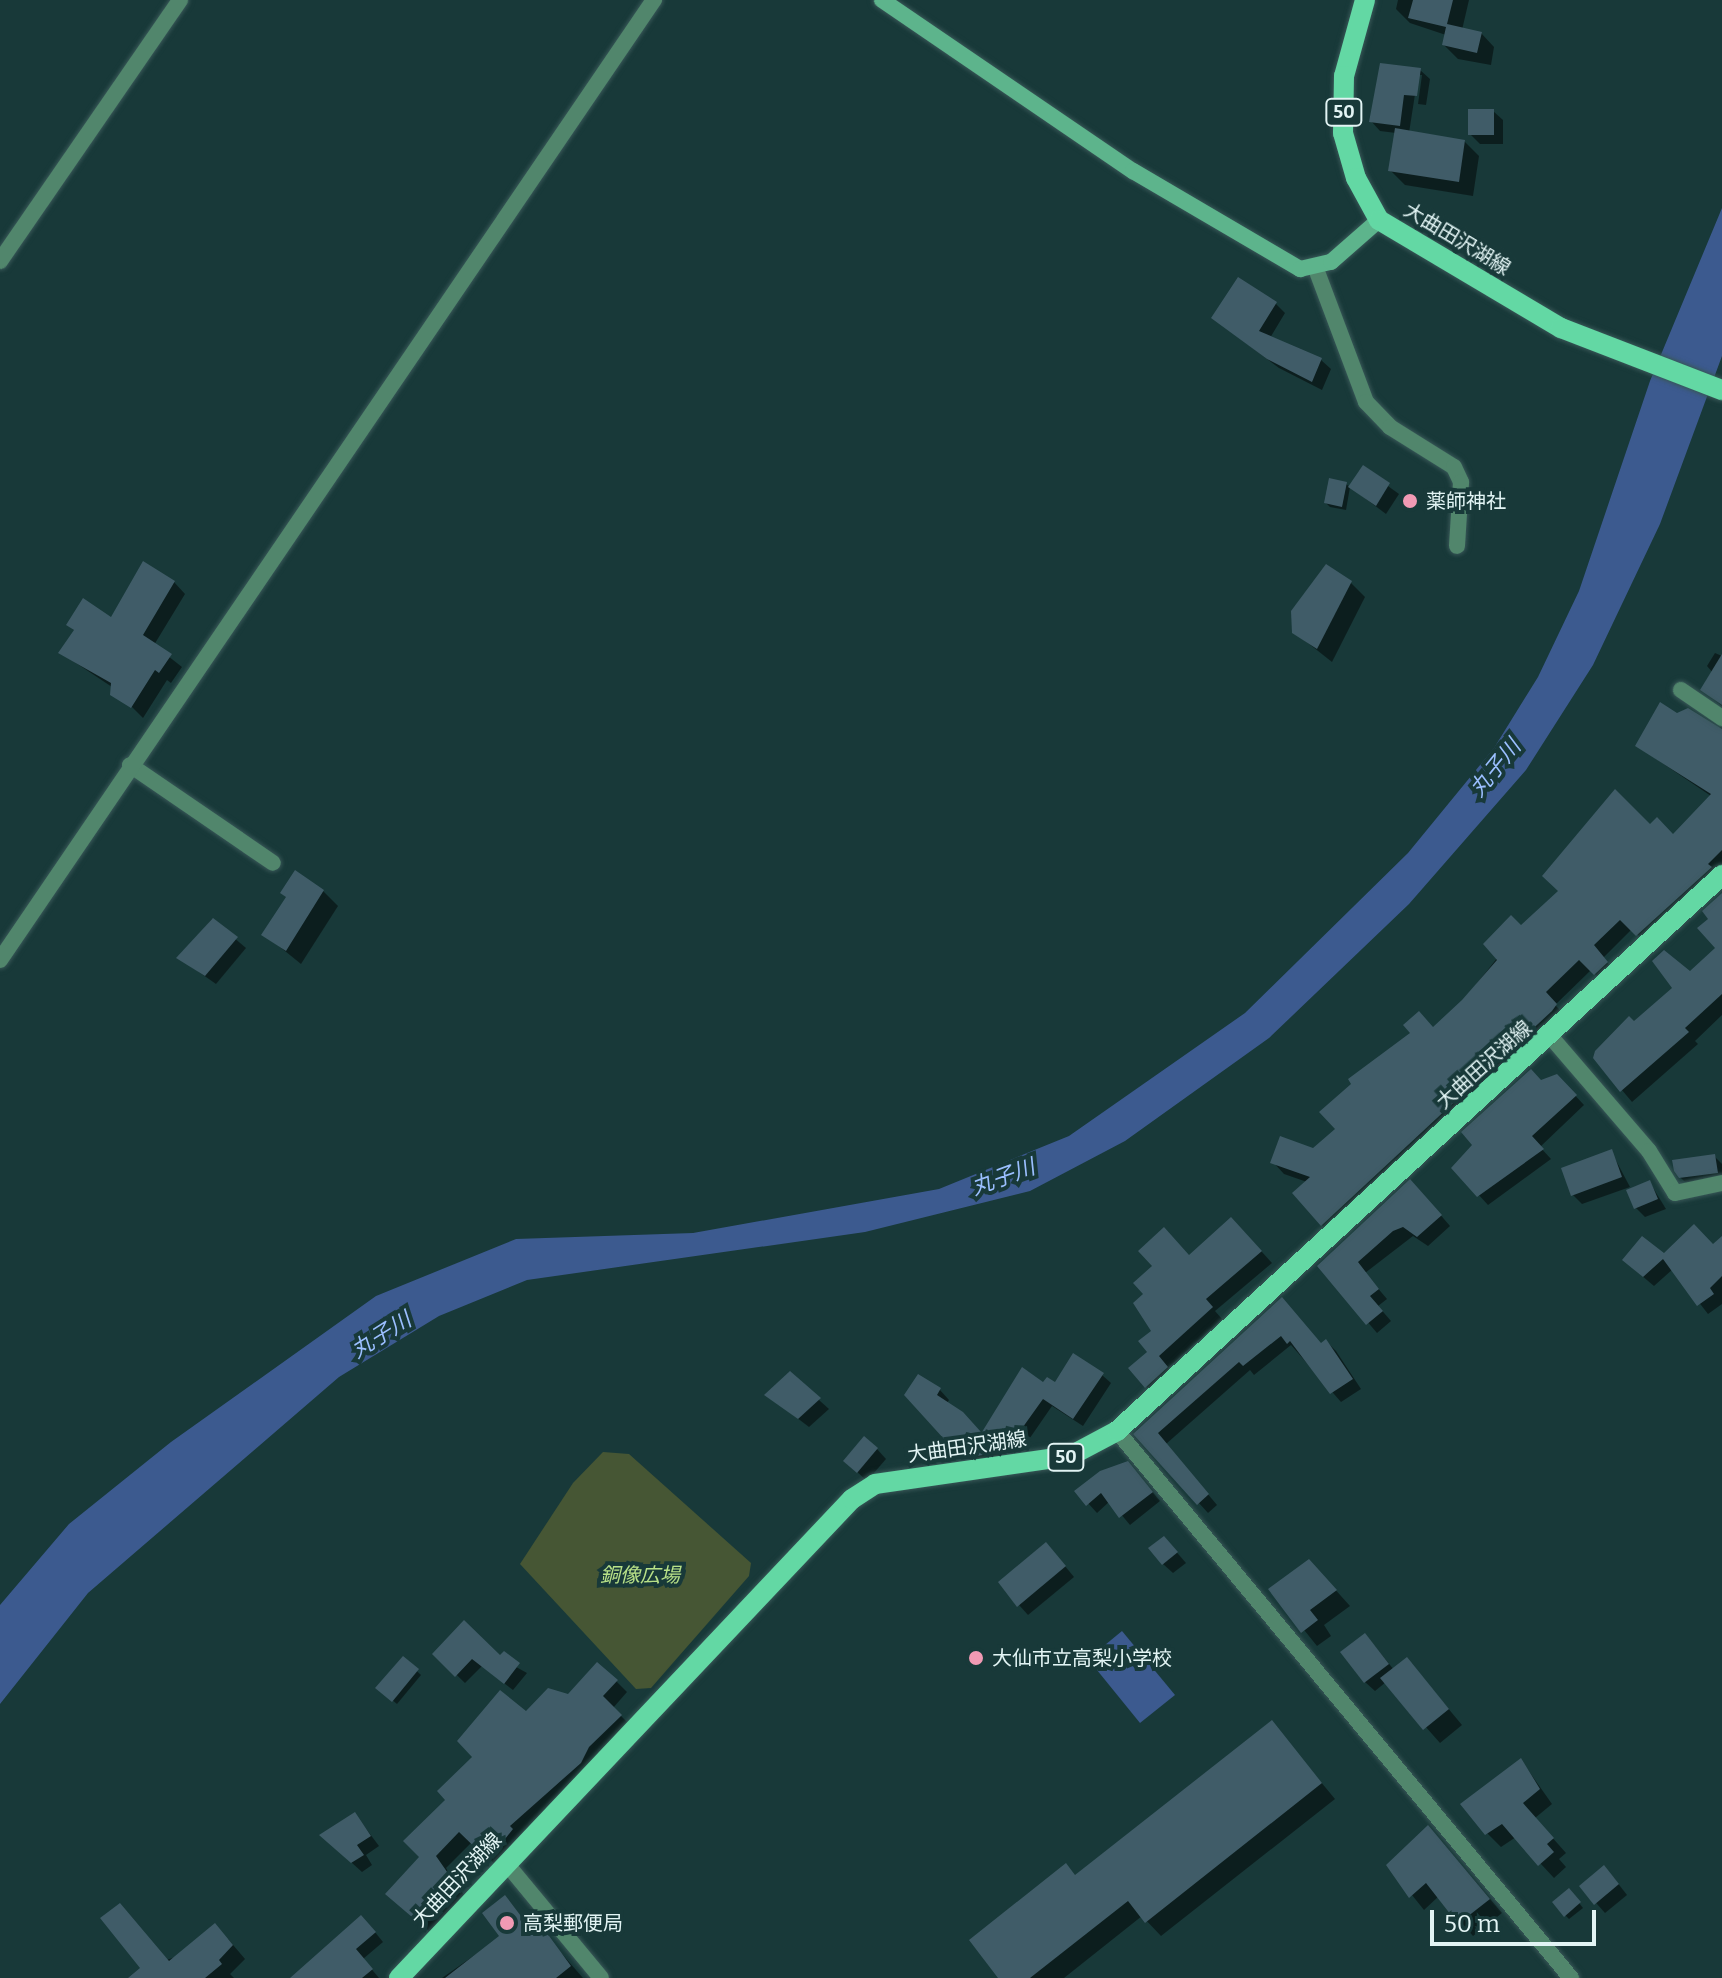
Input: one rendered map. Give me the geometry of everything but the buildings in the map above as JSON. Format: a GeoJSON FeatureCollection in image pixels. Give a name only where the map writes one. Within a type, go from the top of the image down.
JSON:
{"type":"FeatureCollection","features":[{"type":"Feature","properties":{"kind":"main road","name":"大曲田沢湖線"},"geometry":{"type":"LineString","coordinates":[[1365,0],[1344,76],[1343,133],[1356,178],[1379,220],[1561,328],[1722,390]]}},
{"type":"Feature","properties":{"kind":"main road","name":"大曲田沢湖線"},"geometry":{"type":"LineString","coordinates":[[399,1978],[852,1499],[875,1484],[1070,1456],[1117,1431],[1551,1037],[1722,875]]}},
{"type":"Feature","properties":{"kind":"street"},"geometry":{"type":"LineString","coordinates":[[0,261],[180,0]]}},
{"type":"Feature","properties":{"kind":"street"},"geometry":{"type":"LineString","coordinates":[[0,960],[654,0]]}},
{"type":"Feature","properties":{"kind":"street"},"geometry":{"type":"LineString","coordinates":[[882,0],[1133,171],[1300,269],[1316,269],[1379,220]]}},
{"type":"Feature","properties":{"kind":"street"},"geometry":{"type":"LineString","coordinates":[[1316,269],[1366,402],[1390,427],[1454,467],[1461,482],[1457,546]]}},
{"type":"Feature","properties":{"kind":"street"},"geometry":{"type":"LineString","coordinates":[[1681,690],[1722,718]]}},
{"type":"Feature","properties":{"kind":"street"},"geometry":{"type":"LineString","coordinates":[[130,765],[273,863]]}},
{"type":"Feature","properties":{"kind":"street"},"geometry":{"type":"LineString","coordinates":[[1551,1037],[1649,1151],[1675,1193],[1722,1183]]}},
{"type":"Feature","properties":{"kind":"street"},"geometry":{"type":"LineString","coordinates":[[1117,1431],[1571,1978]]}},
{"type":"Feature","properties":{"kind":"street"},"geometry":{"type":"LineString","coordinates":[[506,1863],[601,1978]]}},
{"type":"Feature","properties":{"kind":"green space","name":"銅像広場"},"geometry":{"type":"Polygon","coordinates":[[[603,1452],[629,1454],[751,1563],[749,1576],[651,1688],[636,1689],[520,1564],[573,1483],[603,1452]]]}},
{"type":"Feature","properties":{"kind":"water","name":"丸子川"},"geometry":{"type":"Polygon","coordinates":[[[1722,208],[1722,356],[1660,524],[1593,665],[1526,770],[1409,904],[1269,1038],[1125,1141],[1030,1191],[865,1232],[527,1280],[439,1316],[339,1377],[88,1593],[0,1704],[0,1605],[69,1524],[171,1442],[376,1296],[516,1239],[693,1233],[939,1189],[1069,1136],[1245,1013],[1408,853],[1494,748],[1538,677],[1579,591],[1650,381],[1722,208]]]}},
{"type":"Feature","properties":{"kind":"water"},"geometry":{"type":"Polygon","coordinates":[[[1122,1631],[1175,1695],[1140,1723],[1088,1659],[1122,1631]]]}},
{"type":"Feature","properties":{"kind":"place","name":"薬師神社"},"geometry":{"type":"Point","coordinates":[1410,501]}},
{"type":"Feature","properties":{"kind":"place","name":"大仙市立高梨小学校"},"geometry":{"type":"Point","coordinates":[976,1658]}},
{"type":"Feature","properties":{"kind":"place","name":"高梨郵便局"},"geometry":{"type":"Point","coordinates":[507,1923]}}]}
